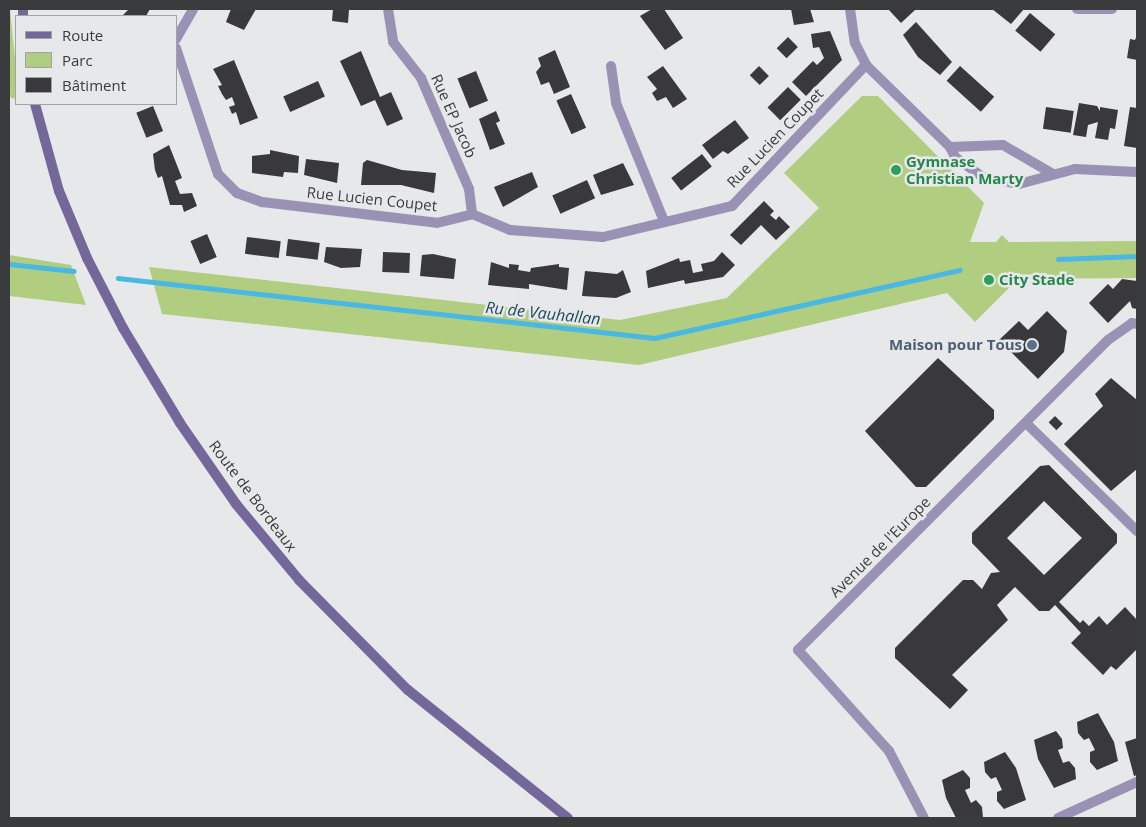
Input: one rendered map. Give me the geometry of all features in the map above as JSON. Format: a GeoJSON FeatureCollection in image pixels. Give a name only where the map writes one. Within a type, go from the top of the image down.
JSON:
{"type":"FeatureCollection","features":[{"type":"Feature","properties":{"kind":"main road","name":"Route de Bordeaux"},"geometry":{"type":"LineString","coordinates":[[35,105],[59,191],[87,258],[123,328],[175,415],[236,504],[299,580],[408,690],[568,818]]}},
{"type":"Feature","properties":{"kind":"street"},"geometry":{"type":"LineString","coordinates":[[178,35],[192,9]]}},
{"type":"Feature","properties":{"kind":"street","name":"Rue EP Jacob"},"geometry":{"type":"LineString","coordinates":[[388,9],[393,42],[421,78],[469,188],[472,214]]}},
{"type":"Feature","properties":{"kind":"street"},"geometry":{"type":"LineString","coordinates":[[850,9],[855,43],[866,65],[950,147],[955,157],[972,170],[994,181],[1019,184],[1075,169],[1137,172]]}},
{"type":"Feature","properties":{"kind":"street"},"geometry":{"type":"LineString","coordinates":[[1077,9],[1112,9]]}},
{"type":"Feature","properties":{"kind":"street","name":"Rue Lucien Coupet"},"geometry":{"type":"LineString","coordinates":[[178,54],[218,174],[237,194],[262,202],[437,224],[472,214],[510,230],[603,237],[664,221],[714,213],[732,206],[866,65]]}},
{"type":"Feature","properties":{"kind":"street"},"geometry":{"type":"LineString","coordinates":[[611,66],[616,103],[664,221]]}},
{"type":"Feature","properties":{"kind":"street"},"geometry":{"type":"LineString","coordinates":[[950,147],[1003,145],[1053,174]]}},
{"type":"Feature","properties":{"kind":"street","name":"Avenue de l'Europe"},"geometry":{"type":"LineString","coordinates":[[924,818],[890,751],[798,650],[1108,340],[1132,323],[1137,324]]}},
{"type":"Feature","properties":{"kind":"street"},"geometry":{"type":"LineString","coordinates":[[1026,423],[1137,530]]}},
{"type":"Feature","properties":{"kind":"street"},"geometry":{"type":"LineString","coordinates":[[1058,818],[1137,782]]}},
{"type":"Feature","properties":{"kind":"green space"},"geometry":{"type":"Polygon","coordinates":[[[10,9],[15,58],[15,99],[11,98],[9,92],[10,9]]]}},
{"type":"Feature","properties":{"kind":"green space"},"geometry":{"type":"Polygon","coordinates":[[[862,96],[878,96],[984,203],[970,242],[996,242],[1002,235],[1009,242],[1137,241],[1137,278],[1018,279],[975,322],[947,293],[639,365],[162,314],[149,267],[620,320],[727,298],[819,208],[784,173],[862,96]]]}},
{"type":"Feature","properties":{"kind":"green space"},"geometry":{"type":"Polygon","coordinates":[[[9,255],[71,265],[86,305],[9,296],[9,255]]]}},
{"type":"Feature","properties":{"kind":"building"},"geometry":{"type":"Polygon","coordinates":[[[129,9],[150,9],[147,15],[123,15],[129,9]]]}},
{"type":"Feature","properties":{"kind":"building"},"geometry":{"type":"Polygon","coordinates":[[[231,9],[256,9],[244,30],[226,22],[231,9]]]}},
{"type":"Feature","properties":{"kind":"building"},"geometry":{"type":"Polygon","coordinates":[[[333,9],[349,9],[348,23],[332,21],[333,9]]]}},
{"type":"Feature","properties":{"kind":"building"},"geometry":{"type":"Polygon","coordinates":[[[652,9],[664,9],[683,38],[665,50],[640,16],[652,9]]]}},
{"type":"Feature","properties":{"kind":"building"},"geometry":{"type":"Polygon","coordinates":[[[791,9],[810,9],[814,22],[794,25],[791,9]]]}},
{"type":"Feature","properties":{"kind":"building"},"geometry":{"type":"Polygon","coordinates":[[[888,9],[914,9],[915,10],[901,23],[888,9]]]}},
{"type":"Feature","properties":{"kind":"building"},"geometry":{"type":"Polygon","coordinates":[[[992,9],[1024,9],[1011,24],[992,9]]]}},
{"type":"Feature","properties":{"kind":"building"},"geometry":{"type":"Polygon","coordinates":[[[1030,13],[1055,34],[1040,52],[1015,31],[1030,13]]]}},
{"type":"Feature","properties":{"kind":"building"},"geometry":{"type":"Polygon","coordinates":[[[916,22],[952,62],[940,75],[918,57],[903,35],[916,22]]]}},
{"type":"Feature","properties":{"kind":"building"},"geometry":{"type":"Polygon","coordinates":[[[830,31],[842,60],[806,96],[792,82],[813,61],[817,65],[824,58],[819,47],[813,48],[811,34],[830,31]]]}},
{"type":"Feature","properties":{"kind":"building"},"geometry":{"type":"Polygon","coordinates":[[[1137,35],[1137,60],[1127,58],[1130,39],[1135,40],[1137,35]]]}},
{"type":"Feature","properties":{"kind":"building"},"geometry":{"type":"Polygon","coordinates":[[[788,37],[798,47],[787,58],[777,48],[788,37]]]}},
{"type":"Feature","properties":{"kind":"building"},"geometry":{"type":"Polygon","coordinates":[[[555,50],[570,87],[554,94],[549,82],[541,85],[536,72],[541,66],[538,58],[555,50]]]}},
{"type":"Feature","properties":{"kind":"building"},"geometry":{"type":"Polygon","coordinates":[[[361,51],[380,97],[391,92],[403,119],[387,126],[375,100],[361,106],[340,61],[361,51]]]}},
{"type":"Feature","properties":{"kind":"building"},"geometry":{"type":"Polygon","coordinates":[[[234,60],[258,118],[240,125],[236,112],[232,114],[229,107],[235,105],[232,97],[226,100],[218,86],[222,85],[213,69],[234,60]]]}},
{"type":"Feature","properties":{"kind":"building"},"geometry":{"type":"Polygon","coordinates":[[[663,66],[687,99],[673,108],[666,97],[657,101],[652,93],[657,89],[647,77],[663,66]]]}},
{"type":"Feature","properties":{"kind":"building"},"geometry":{"type":"Polygon","coordinates":[[[759,66],[769,76],[760,85],[750,75],[759,66]]]}},
{"type":"Feature","properties":{"kind":"building"},"geometry":{"type":"Polygon","coordinates":[[[960,66],[994,97],[981,112],[947,81],[960,66]]]}},
{"type":"Feature","properties":{"kind":"building"},"geometry":{"type":"Polygon","coordinates":[[[476,71],[488,101],[469,108],[457,78],[476,71]]]}},
{"type":"Feature","properties":{"kind":"building"},"geometry":{"type":"Polygon","coordinates":[[[318,81],[325,97],[290,112],[283,96],[318,81]]]}},
{"type":"Feature","properties":{"kind":"building"},"geometry":{"type":"Polygon","coordinates":[[[788,87],[801,100],[780,120],[767,108],[788,87]]]}},
{"type":"Feature","properties":{"kind":"building"},"geometry":{"type":"Polygon","coordinates":[[[571,94],[586,128],[571,134],[556,101],[571,94]]]}},
{"type":"Feature","properties":{"kind":"building"},"geometry":{"type":"Polygon","coordinates":[[[1079,103],[1097,106],[1100,111],[1100,107],[1118,110],[1115,129],[1110,128],[1108,140],[1095,138],[1098,122],[1088,125],[1086,137],[1073,135],[1079,103]]]}},
{"type":"Feature","properties":{"kind":"building"},"geometry":{"type":"Polygon","coordinates":[[[153,106],[163,131],[146,138],[136,113],[153,106]]]}},
{"type":"Feature","properties":{"kind":"building"},"geometry":{"type":"Polygon","coordinates":[[[1046,107],[1074,111],[1071,133],[1043,129],[1046,107]]]}},
{"type":"Feature","properties":{"kind":"building"},"geometry":{"type":"Polygon","coordinates":[[[1130,107],[1137,108],[1137,148],[1124,146],[1130,107]]]}},
{"type":"Feature","properties":{"kind":"building"},"geometry":{"type":"Polygon","coordinates":[[[496,111],[500,121],[496,123],[505,144],[490,150],[479,119],[496,111]]]}},
{"type":"Feature","properties":{"kind":"building"},"geometry":{"type":"Polygon","coordinates":[[[735,120],[749,138],[728,154],[723,151],[713,159],[702,145],[735,120]]]}},
{"type":"Feature","properties":{"kind":"building"},"geometry":{"type":"Polygon","coordinates":[[[169,145],[182,178],[175,181],[180,194],[192,193],[197,206],[184,212],[182,205],[170,205],[162,176],[158,178],[155,170],[153,154],[169,145]]]}},
{"type":"Feature","properties":{"kind":"building"},"geometry":{"type":"Polygon","coordinates":[[[270,150],[299,156],[298,173],[284,172],[283,177],[252,173],[252,156],[270,154],[270,150]]]}},
{"type":"Feature","properties":{"kind":"building"},"geometry":{"type":"Polygon","coordinates":[[[702,154],[712,167],[681,191],[671,178],[702,154]]]}},
{"type":"Feature","properties":{"kind":"building"},"geometry":{"type":"Polygon","coordinates":[[[306,159],[339,163],[337,183],[304,175],[306,159]]]}},
{"type":"Feature","properties":{"kind":"building"},"geometry":{"type":"Polygon","coordinates":[[[367,160],[402,170],[436,173],[434,193],[401,185],[361,185],[363,163],[367,160]]]}},
{"type":"Feature","properties":{"kind":"building"},"geometry":{"type":"Polygon","coordinates":[[[623,163],[634,185],[601,195],[593,175],[623,163]]]}},
{"type":"Feature","properties":{"kind":"building"},"geometry":{"type":"Polygon","coordinates":[[[532,172],[538,187],[503,207],[494,187],[532,172]]]}},
{"type":"Feature","properties":{"kind":"building"},"geometry":{"type":"Polygon","coordinates":[[[587,180],[595,198],[560,214],[552,195],[587,180]]]}},
{"type":"Feature","properties":{"kind":"building"},"geometry":{"type":"Polygon","coordinates":[[[764,201],[774,211],[770,215],[776,220],[779,216],[790,227],[776,240],[761,225],[741,245],[730,235],[764,201]]]}},
{"type":"Feature","properties":{"kind":"building"},"geometry":{"type":"Polygon","coordinates":[[[207,234],[217,257],[200,264],[190,241],[207,234]]]}},
{"type":"Feature","properties":{"kind":"building"},"geometry":{"type":"Polygon","coordinates":[[[247,237],[281,241],[279,258],[245,254],[247,237]]]}},
{"type":"Feature","properties":{"kind":"building"},"geometry":{"type":"Polygon","coordinates":[[[288,239],[320,243],[318,260],[286,256],[288,239]]]}},
{"type":"Feature","properties":{"kind":"building"},"geometry":{"type":"Polygon","coordinates":[[[326,247],[362,249],[360,267],[341,268],[324,262],[326,247]]]}},
{"type":"Feature","properties":{"kind":"building"},"geometry":{"type":"Polygon","coordinates":[[[383,252],[410,253],[409,273],[382,272],[383,252]]]}},
{"type":"Feature","properties":{"kind":"building"},"geometry":{"type":"Polygon","coordinates":[[[722,252],[735,265],[723,277],[685,284],[684,280],[648,288],[646,271],[679,258],[680,262],[690,260],[693,273],[703,271],[701,264],[714,261],[722,252]]]}},
{"type":"Feature","properties":{"kind":"building"},"geometry":{"type":"Polygon","coordinates":[[[433,254],[456,259],[454,279],[420,276],[422,255],[433,254]]]}},
{"type":"Feature","properties":{"kind":"building"},"geometry":{"type":"Polygon","coordinates":[[[491,262],[509,268],[509,264],[519,265],[518,270],[530,272],[531,268],[559,264],[559,267],[569,268],[567,290],[529,284],[529,289],[488,285],[491,262]]]}},
{"type":"Feature","properties":{"kind":"building"},"geometry":{"type":"Polygon","coordinates":[[[623,270],[631,292],[616,298],[582,296],[585,271],[617,274],[623,270]]]}},
{"type":"Feature","properties":{"kind":"building"},"geometry":{"type":"Polygon","coordinates":[[[1122,279],[1137,281],[1137,309],[1132,308],[1130,301],[1108,323],[1089,303],[1108,284],[1113,289],[1122,279]]]}},
{"type":"Feature","properties":{"kind":"building","name":"Maison pour Tous"},"geometry":{"type":"Polygon","coordinates":[[[1047,311],[1067,331],[1064,352],[1038,379],[999,340],[1019,321],[1028,330],[1047,311]]]}},
{"type":"Feature","properties":{"kind":"building"},"geometry":{"type":"Polygon","coordinates":[[[938,358],[994,410],[994,419],[926,487],[916,487],[865,431],[938,358]]]}},
{"type":"Feature","properties":{"kind":"building"},"geometry":{"type":"Polygon","coordinates":[[[1111,378],[1137,400],[1137,469],[1111,491],[1064,444],[1103,406],[1095,394],[1111,378]]]}},
{"type":"Feature","properties":{"kind":"building"},"geometry":{"type":"Polygon","coordinates":[[[1055,416],[1063,424],[1056,430],[1049,422],[1055,416]]]}},
{"type":"Feature","properties":{"kind":"building"},"geometry":{"type":"Polygon","coordinates":[[[1049,465],[1117,534],[1117,543],[1059,602],[1080,623],[1083,620],[1089,626],[1099,616],[1107,625],[1125,607],[1137,620],[1137,649],[1116,670],[1111,666],[1103,675],[1071,643],[1081,633],[1055,605],[1049,611],[1039,611],[1015,587],[997,605],[1008,620],[952,675],[968,690],[950,709],[895,658],[895,648],[963,580],[973,580],[982,589],[991,573],[1000,572],[972,543],[972,533],[1040,466],[1049,465]],[[1044,501],[1007,538],[1044,575],[1082,538],[1044,501]]]}},
{"type":"Feature","properties":{"kind":"building"},"geometry":{"type":"Polygon","coordinates":[[[1098,713],[1114,742],[1118,761],[1097,770],[1090,762],[1090,752],[1095,750],[1089,738],[1084,740],[1078,733],[1077,722],[1098,713]]]}},
{"type":"Feature","properties":{"kind":"building"},"geometry":{"type":"Polygon","coordinates":[[[1056,731],[1062,739],[1063,748],[1058,750],[1063,763],[1069,761],[1075,768],[1076,779],[1054,788],[1038,759],[1034,740],[1056,731]]]}},
{"type":"Feature","properties":{"kind":"building"},"geometry":{"type":"Polygon","coordinates":[[[1137,738],[1137,775],[1134,776],[1125,742],[1137,738]]]}},
{"type":"Feature","properties":{"kind":"building"},"geometry":{"type":"Polygon","coordinates":[[[1005,752],[1016,768],[1026,800],[1004,809],[997,801],[997,792],[1002,790],[996,777],[991,779],[985,772],[984,762],[1005,752]]]}},
{"type":"Feature","properties":{"kind":"building"},"geometry":{"type":"Polygon","coordinates":[[[963,770],[970,778],[970,788],[965,790],[971,803],[976,800],[982,807],[983,818],[956,818],[946,798],[942,780],[963,770]]]}},
{"type":"Feature","properties":{"kind":"waterway","name":"Ru de Vauhallan"},"geometry":{"type":"LineString","coordinates":[[1058,259],[1137,256]]}},
{"type":"Feature","properties":{"kind":"waterway","name":"Ru de Vauhallan"},"geometry":{"type":"LineString","coordinates":[[9,264],[74,271]]}},
{"type":"Feature","properties":{"kind":"waterway","name":"Ru de Vauhallan"},"geometry":{"type":"LineString","coordinates":[[118,278],[655,338],[959,270]]}},
{"type":"Feature","properties":{"kind":"place","name":"Gymnase Christian Marty"},"geometry":{"type":"Point","coordinates":[896,170]}},
{"type":"Feature","properties":{"kind":"place","name":"City Stade"},"geometry":{"type":"Point","coordinates":[989,280]}},
{"type":"Feature","properties":{"kind":"place","name":"Maison pour Tous"},"geometry":{"type":"Point","coordinates":[1032,345]}}]}
